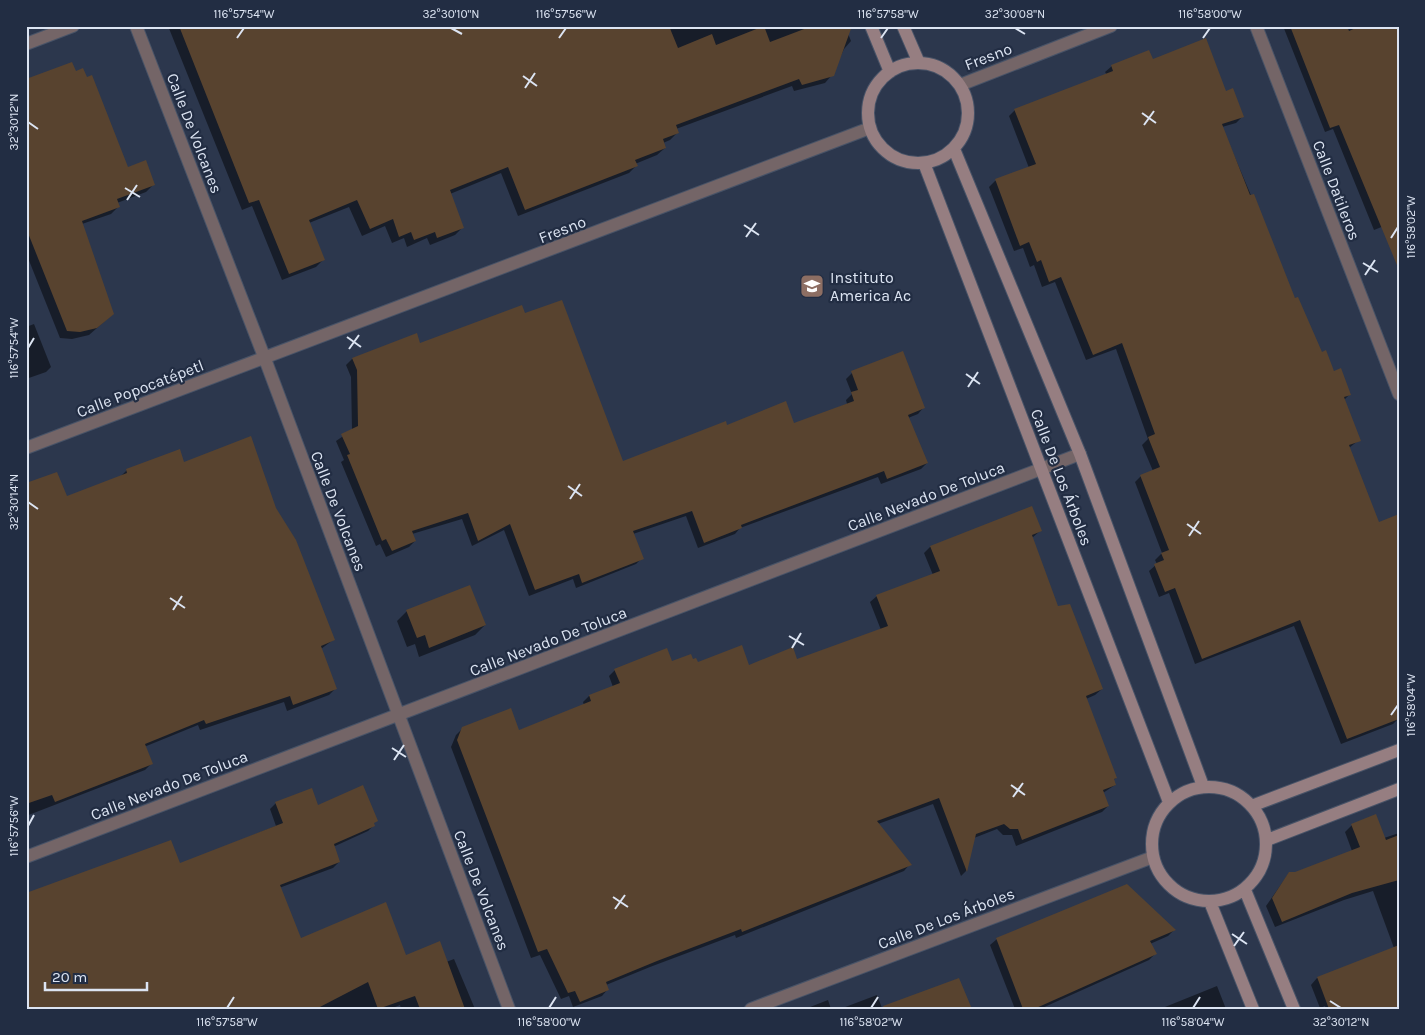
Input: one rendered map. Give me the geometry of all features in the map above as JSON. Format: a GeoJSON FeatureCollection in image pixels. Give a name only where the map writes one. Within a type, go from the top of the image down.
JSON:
{"type":"FeatureCollection","features":[{"type":"Feature","properties":{"kind":"street"},"geometry":{"type":"LineString","coordinates":[[26,44],[73,26]]}},
{"type":"Feature","properties":{"kind":"street","name":"Calle De Volcanes"},"geometry":{"type":"LineString","coordinates":[[136,26],[265,359],[509,1009]]}},
{"type":"Feature","properties":{"kind":"street"},"geometry":{"type":"LineString","coordinates":[[871,26],[890,72]]}},
{"type":"Feature","properties":{"kind":"street"},"geometry":{"type":"LineString","coordinates":[[903,26],[919,63]]}},
{"type":"Feature","properties":{"kind":"street","name":"Fresno"},"geometry":{"type":"LineString","coordinates":[[960,85],[1111,26]]}},
{"type":"Feature","properties":{"kind":"street","name":"Calle Datileros"},"geometry":{"type":"LineString","coordinates":[[1256,26],[1399,394]]}},
{"type":"Feature","properties":{"kind":"street"},"geometry":{"type":"LineString","coordinates":[[919,63],[942,69],[960,85],[967,100],[969,117],[964,134],[954,149],[940,158],[924,163],[906,162],[890,155],[878,142],[870,128],[868,113],[871,97],[878,83],[890,72],[904,65],[919,63]]}},
{"type":"Feature","properties":{"kind":"street","name":"Fresno"},"geometry":{"type":"LineString","coordinates":[[265,359],[870,128]]}},
{"type":"Feature","properties":{"kind":"street","name":"Calle De Los Árboles"},"geometry":{"type":"LineString","coordinates":[[954,149],[1080,454],[1203,786]]}},
{"type":"Feature","properties":{"kind":"street","name":"Calle De Los Árboles"},"geometry":{"type":"LineString","coordinates":[[924,163],[1169,802]]}},
{"type":"Feature","properties":{"kind":"street","name":"Calle Popocatépetl"},"geometry":{"type":"LineString","coordinates":[[26,448],[265,359]]}},
{"type":"Feature","properties":{"kind":"street","name":"Calle Nevado De Toluca"},"geometry":{"type":"LineString","coordinates":[[26,857],[1080,454]]}},
{"type":"Feature","properties":{"kind":"street"},"geometry":{"type":"LineString","coordinates":[[1254,805],[1399,750]]}},
{"type":"Feature","properties":{"kind":"street"},"geometry":{"type":"LineString","coordinates":[[1203,786],[1221,788],[1238,794],[1254,805],[1262,821],[1267,840],[1266,858],[1258,876],[1245,890],[1229,898],[1210,902],[1190,898],[1174,889],[1160,875],[1153,857],[1152,838],[1157,819],[1169,802],[1185,792],[1203,786]]}},
{"type":"Feature","properties":{"kind":"street"},"geometry":{"type":"LineString","coordinates":[[1267,840],[1399,790]]}},
{"type":"Feature","properties":{"kind":"street","name":"Calle De Los Árboles"},"geometry":{"type":"LineString","coordinates":[[752,1009],[1153,857]]}},
{"type":"Feature","properties":{"kind":"street"},"geometry":{"type":"LineString","coordinates":[[1245,890],[1294,1009]]}},
{"type":"Feature","properties":{"kind":"street"},"geometry":{"type":"LineString","coordinates":[[1210,902],[1253,1009]]}},
{"type":"Feature","properties":{"kind":"building"},"geometry":{"type":"Polygon","coordinates":[[[179,26],[669,26],[678,48],[712,34],[716,45],[764,26],[770,42],[812,26],[852,26],[834,76],[802,85],[799,79],[676,125],[679,133],[663,139],[666,148],[635,160],[638,166],[525,210],[508,167],[450,190],[464,228],[437,238],[435,232],[414,240],[411,232],[399,237],[393,219],[370,229],[357,200],[309,220],[325,260],[289,274],[259,200],[249,203],[179,26]]]}},
{"type":"Feature","properties":{"kind":"building"},"geometry":{"type":"Polygon","coordinates":[[[1290,26],[1347,26],[1349,31],[1360,26],[1399,26],[1399,270],[1339,125],[1330,128],[1290,26]]]}},
{"type":"Feature","properties":{"kind":"building"},"geometry":{"type":"Polygon","coordinates":[[[1206,38],[1226,91],[1233,88],[1244,117],[1222,124],[1250,195],[1254,194],[1295,298],[1298,297],[1322,352],[1326,350],[1334,371],[1341,368],[1351,395],[1344,397],[1361,441],[1349,445],[1379,522],[1399,514],[1399,719],[1347,739],[1300,620],[1202,659],[1175,588],[1165,592],[1154,564],[1164,560],[1161,553],[1169,550],[1140,475],[1160,467],[1148,437],[1155,434],[1122,343],[1093,355],[1061,277],[1049,282],[1041,260],[1037,262],[1029,242],[1020,246],[995,179],[1036,164],[1014,109],[1113,71],[1111,65],[1149,50],[1153,59],[1206,38]]]}},
{"type":"Feature","properties":{"kind":"building"},"geometry":{"type":"Polygon","coordinates":[[[72,62],[76,71],[83,68],[87,77],[92,75],[128,167],[146,160],[155,185],[117,199],[120,207],[82,221],[114,314],[97,328],[80,332],[67,331],[26,228],[26,79],[72,62]]]}},
{"type":"Feature","properties":{"kind":"building"},"geometry":{"type":"Polygon","coordinates":[[[562,300],[623,461],[726,421],[727,425],[786,401],[794,423],[854,401],[851,392],[858,390],[851,371],[903,351],[925,408],[908,415],[928,463],[887,479],[884,471],[741,525],[742,528],[704,543],[692,511],[633,531],[644,559],[582,583],[579,574],[535,590],[510,524],[478,541],[468,513],[412,531],[416,541],[392,551],[386,539],[382,541],[347,455],[350,454],[341,434],[358,426],[357,370],[352,358],[417,333],[420,343],[522,305],[525,313],[562,300]]]}},
{"type":"Feature","properties":{"kind":"building"},"geometry":{"type":"Polygon","coordinates":[[[251,436],[276,508],[296,540],[335,640],[321,646],[337,689],[293,705],[290,696],[206,724],[204,720],[145,744],[153,764],[55,802],[52,795],[26,804],[26,483],[57,472],[67,496],[127,473],[126,469],[180,449],[184,462],[251,436]]]}},
{"type":"Feature","properties":{"kind":"building"},"geometry":{"type":"Polygon","coordinates":[[[1032,506],[1042,531],[1032,535],[1058,606],[1070,604],[1103,689],[1086,696],[1117,778],[1114,779],[1116,785],[1103,790],[1109,806],[1022,840],[1018,829],[1010,829],[1004,824],[976,834],[967,872],[939,798],[877,821],[912,865],[742,932],[741,929],[606,982],[609,990],[580,1002],[575,991],[568,993],[547,949],[538,952],[457,740],[462,727],[511,708],[519,730],[591,701],[589,695],[620,683],[614,669],[667,648],[672,661],[691,654],[693,659],[696,658],[698,662],[742,645],[749,665],[793,647],[797,659],[888,626],[876,595],[940,571],[930,546],[1032,506]]]}},
{"type":"Feature","properties":{"kind":"building"},"geometry":{"type":"Polygon","coordinates":[[[470,585],[486,625],[429,648],[425,635],[417,638],[406,610],[470,585]]]}},
{"type":"Feature","properties":{"kind":"building"},"geometry":{"type":"Polygon","coordinates":[[[363,785],[378,821],[374,823],[375,826],[334,844],[340,862],[280,885],[301,938],[386,902],[406,955],[440,941],[465,1009],[420,1009],[415,996],[378,1009],[368,982],[316,1009],[26,1009],[26,893],[171,840],[180,863],[283,823],[275,802],[312,788],[318,805],[363,785]]]}},
{"type":"Feature","properties":{"kind":"building"},"geometry":{"type":"Polygon","coordinates":[[[1376,814],[1386,840],[1399,835],[1399,880],[1352,893],[1282,922],[1272,898],[1289,872],[1295,872],[1360,847],[1351,824],[1376,814]]]}},
{"type":"Feature","properties":{"kind":"building"},"geometry":{"type":"Polygon","coordinates":[[[1127,884],[1176,930],[1150,941],[1157,954],[1034,1009],[1023,1009],[996,938],[1127,884]]]}},
{"type":"Feature","properties":{"kind":"building"},"geometry":{"type":"Polygon","coordinates":[[[1399,945],[1399,1009],[1329,1009],[1317,977],[1399,945]]]}},
{"type":"Feature","properties":{"kind":"building"},"geometry":{"type":"Polygon","coordinates":[[[959,978],[972,1009],[884,1009],[883,1006],[959,978]]]}},
{"type":"Feature","properties":{"kind":"place","name":"Instituto America Ac"},"geometry":{"type":"Point","coordinates":[812,286]}}]}
